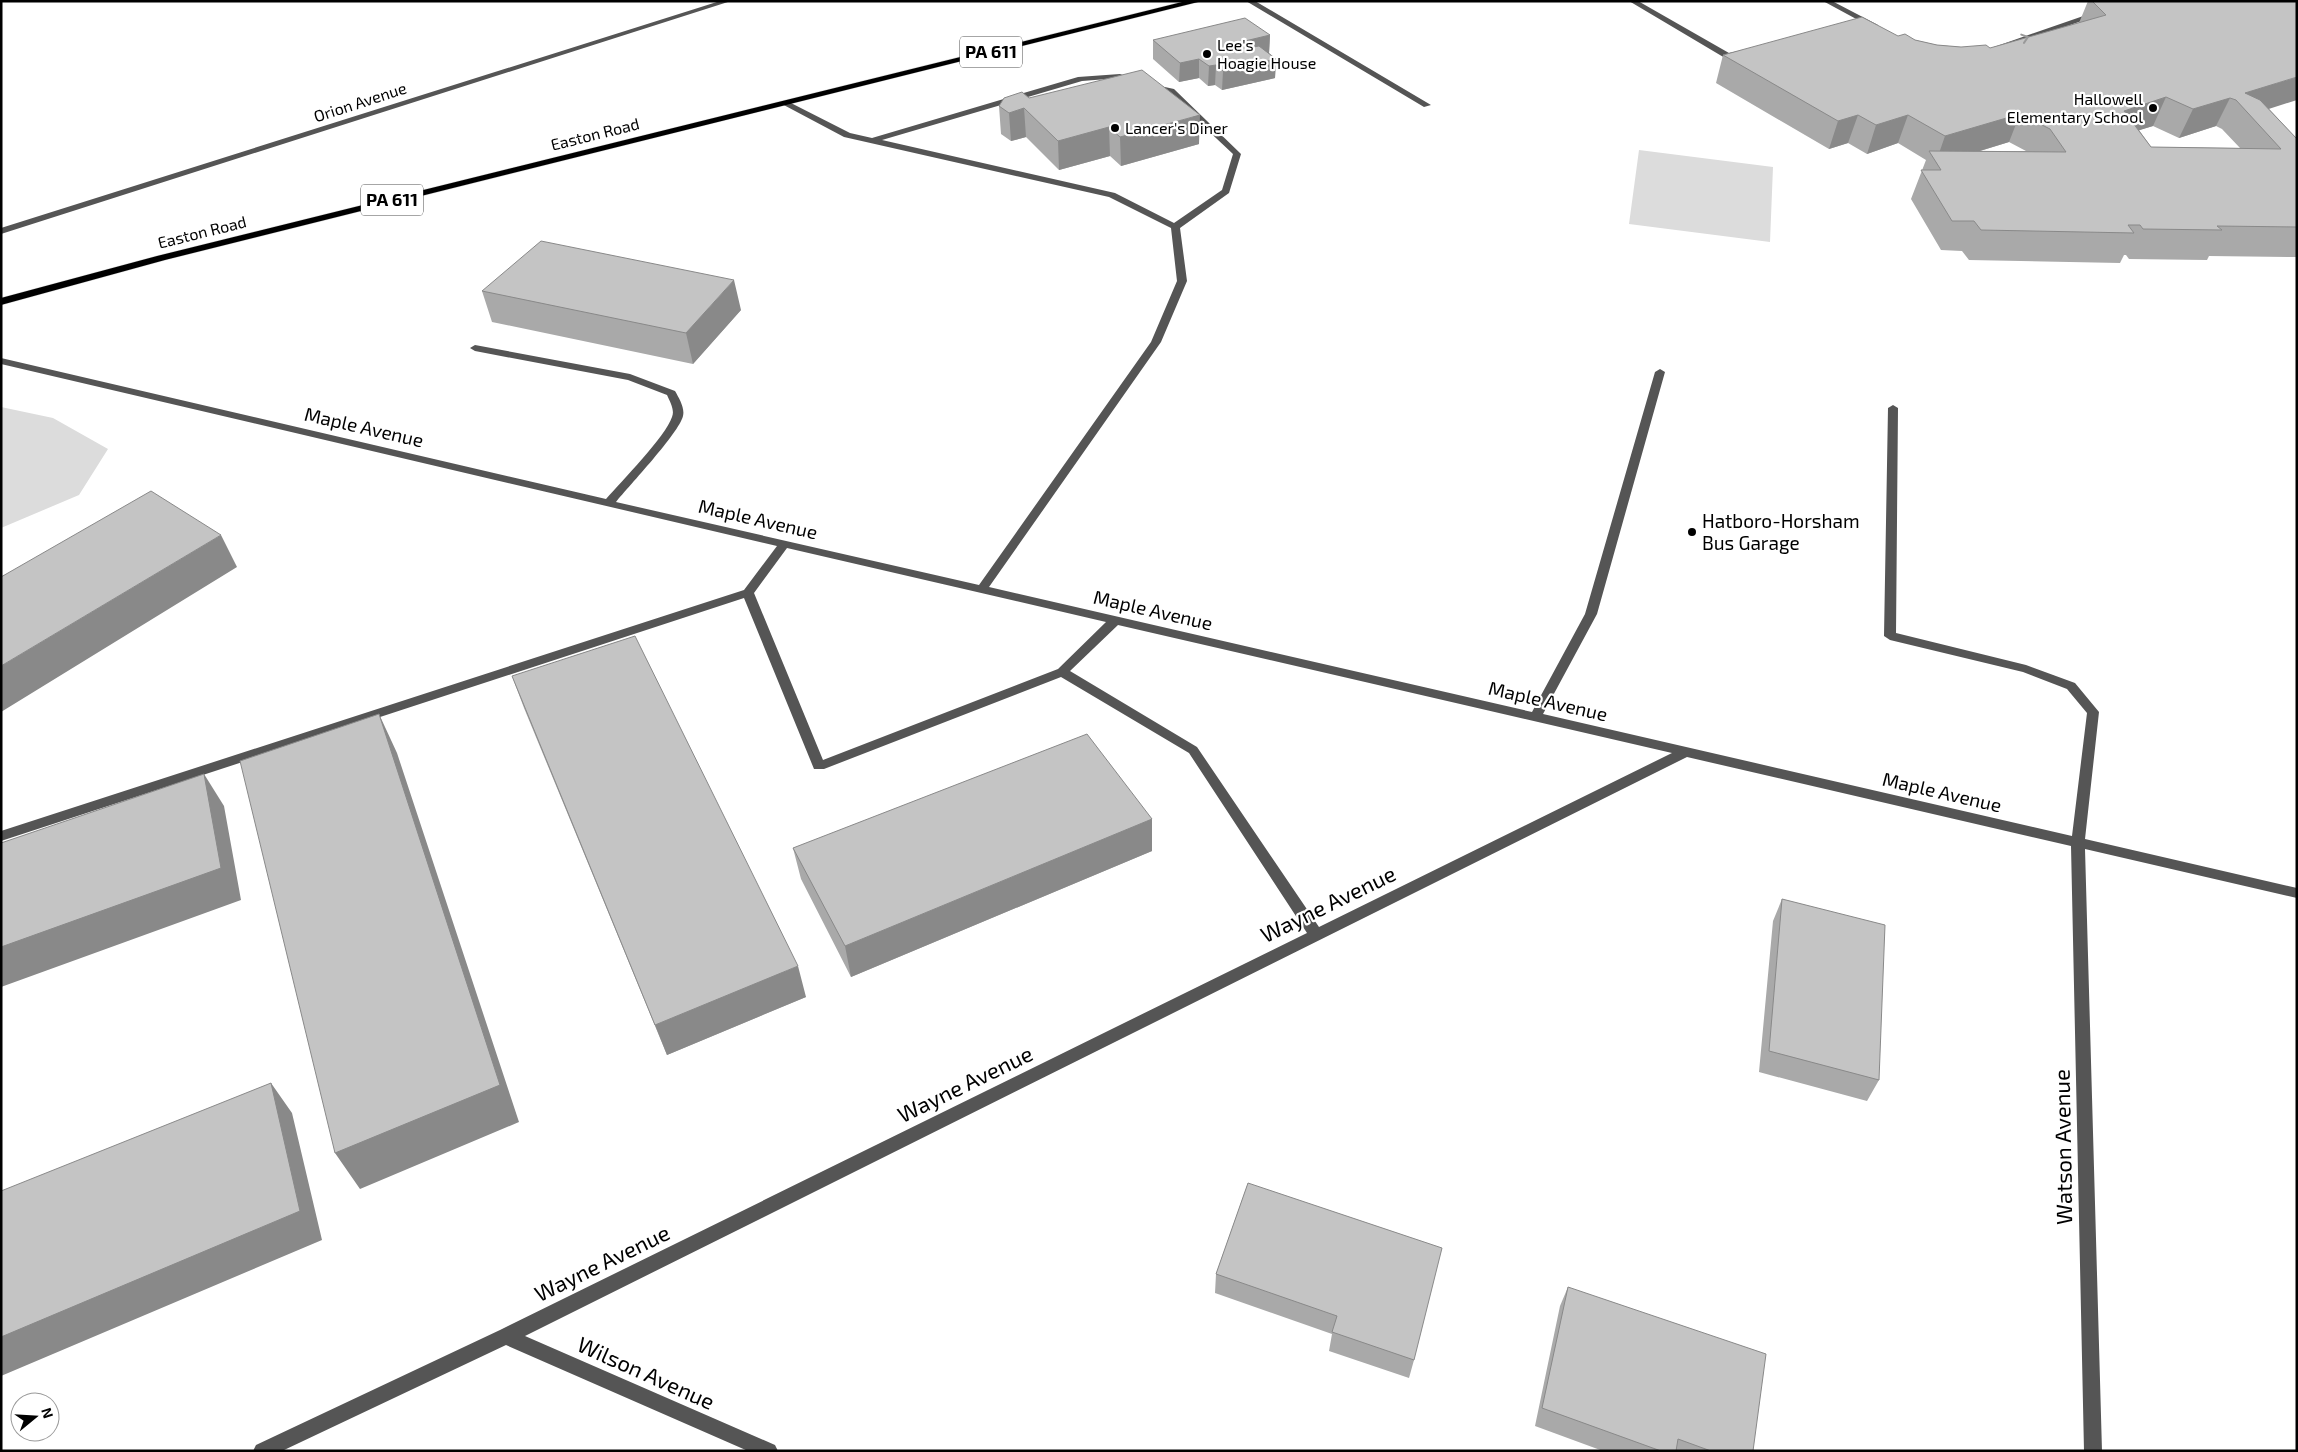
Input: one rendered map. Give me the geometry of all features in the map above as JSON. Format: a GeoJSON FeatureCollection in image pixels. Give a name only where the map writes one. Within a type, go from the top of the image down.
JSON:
{"type":"FeatureCollection","features":[{"type":"Feature","properties":{"kind":"highway","name":"Easton Road"},"geometry":{"type":"LineString","coordinates":[[1,302],[161,258],[1198,1]]}},
{"type":"Feature","properties":{"kind":"street","name":"Orion Avenue"},"geometry":{"type":"LineString","coordinates":[[1,231],[728,1]]}},
{"type":"Feature","properties":{"kind":"street"},"geometry":{"type":"LineString","coordinates":[[1249,1],[1427,105]]}},
{"type":"Feature","properties":{"kind":"street"},"geometry":{"type":"LineString","coordinates":[[1632,1],[1728,56],[1748,50]]}},
{"type":"Feature","properties":{"kind":"street"},"geometry":{"type":"LineString","coordinates":[[1826,1],[1881,28]]}},
{"type":"Feature","properties":{"kind":"street"},"geometry":{"type":"LineString","coordinates":[[1990,49],[2101,13]]}},
{"type":"Feature","properties":{"kind":"street"},"geometry":{"type":"LineString","coordinates":[[1854,22],[1863,20]]}},
{"type":"Feature","properties":{"kind":"street"},"geometry":{"type":"LineString","coordinates":[[872,140],[1081,79],[1120,76],[1171,91],[1238,154],[1226,191],[1175,227]]}},
{"type":"Feature","properties":{"kind":"street"},"geometry":{"type":"LineString","coordinates":[[784,103],[847,135],[1112,195],[1175,227]]}},
{"type":"Feature","properties":{"kind":"street"},"geometry":{"type":"LineString","coordinates":[[982,589],[1156,342],[1182,281],[1175,227]]}},
{"type":"Feature","properties":{"kind":"street"},"geometry":{"type":"LineString","coordinates":[[475,348],[630,378],[670,393],[677,404],[678,416],[670,432],[610,503]]}},
{"type":"Feature","properties":{"kind":"street","name":"Maple Avenue"},"geometry":{"type":"LineString","coordinates":[[1,361],[784,544],[2297,893]]}},
{"type":"Feature","properties":{"kind":"street"},"geometry":{"type":"LineString","coordinates":[[1535,717],[1591,614],[1660,372]]}},
{"type":"Feature","properties":{"kind":"street","name":"Watson Avenue"},"geometry":{"type":"LineString","coordinates":[[1893,408],[1890,636],[2026,668],[2071,686],[2093,712],[2078,842],[2093,1451]]}},
{"type":"Feature","properties":{"kind":"street"},"geometry":{"type":"LineString","coordinates":[[1,836],[748,592],[784,544]]}},
{"type":"Feature","properties":{"kind":"street"},"geometry":{"type":"LineString","coordinates":[[748,592],[819,766],[1062,672],[1116,620]]}},
{"type":"Feature","properties":{"kind":"street"},"geometry":{"type":"LineString","coordinates":[[1062,672],[1193,750],[1316,935]]}},
{"type":"Feature","properties":{"kind":"street","name":"Wayne Avenue"},"geometry":{"type":"LineString","coordinates":[[262,1451],[506,1336],[1686,752]]}},
{"type":"Feature","properties":{"kind":"street","name":"Wilson Avenue"},"geometry":{"type":"LineString","coordinates":[[506,1336],[769,1451]]}},
{"type":"Feature","properties":{"kind":"shaded area"},"geometry":{"type":"Polygon","coordinates":[[[1639,150],[1773,167],[1770,242],[1629,224],[1639,150]]]}},
{"type":"Feature","properties":{"kind":"shaded area"},"geometry":{"type":"Polygon","coordinates":[[[1,407],[53,418],[108,449],[79,495],[1,528],[1,407]]]}},
{"type":"Feature","properties":{"kind":"building"},"geometry":{"type":"Polygon","coordinates":[[[2092,1],[2297,1],[2297,77],[2245,93],[2260,100],[2297,139],[2297,227],[2217,226],[2222,230],[2143,229],[2140,225],[2128,225],[2134,233],[1981,230],[1974,221],[1952,221],[1921,170],[1941,170],[1929,151],[2066,152],[2050,129],[2020,114],[1945,136],[1908,115],[1876,125],[1858,115],[1838,121],[1723,55],[1862,17],[1898,36],[1905,34],[1915,40],[1937,45],[1961,47],[1986,45],[1990,48],[2106,15],[2092,1]],[[2166,97],[2124,111],[2151,147],[2281,149],[2236,100],[2230,98],[2193,109],[2166,97]]]}},
{"type":"Feature","properties":{"kind":"building"},"geometry":{"type":"Polygon","coordinates":[[[1245,18],[1270,35],[1245,41],[1253,47],[1259,46],[1276,59],[1223,71],[1216,65],[1209,66],[1199,59],[1180,63],[1153,40],[1245,18]]]}},
{"type":"Feature","properties":{"kind":"building"},"geometry":{"type":"Polygon","coordinates":[[[1142,70],[1200,115],[1120,137],[1109,127],[1058,141],[1024,108],[1009,113],[999,106],[1004,98],[1022,92],[1029,98],[1142,70]]]}},
{"type":"Feature","properties":{"kind":"building"},"geometry":{"type":"Polygon","coordinates":[[[541,241],[734,280],[686,333],[482,291],[541,241]]]}},
{"type":"Feature","properties":{"kind":"building"},"geometry":{"type":"Polygon","coordinates":[[[151,491],[221,535],[1,666],[1,577],[151,491]]]}},
{"type":"Feature","properties":{"kind":"building"},"geometry":{"type":"Polygon","coordinates":[[[635,636],[798,966],[655,1025],[512,676],[635,636]]]}},
{"type":"Feature","properties":{"kind":"building"},"geometry":{"type":"Polygon","coordinates":[[[379,714],[500,1085],[335,1153],[240,761],[379,714]]]}},
{"type":"Feature","properties":{"kind":"building"},"geometry":{"type":"Polygon","coordinates":[[[1087,734],[1152,819],[845,946],[793,848],[1087,734]]]}},
{"type":"Feature","properties":{"kind":"building"},"geometry":{"type":"Polygon","coordinates":[[[204,774],[221,868],[1,947],[1,843],[204,774]]]}},
{"type":"Feature","properties":{"kind":"building"},"geometry":{"type":"Polygon","coordinates":[[[1782,899],[1885,925],[1879,1080],[1769,1051],[1782,899]]]}},
{"type":"Feature","properties":{"kind":"building"},"geometry":{"type":"Polygon","coordinates":[[[271,1083],[300,1211],[1,1337],[1,1191],[271,1083]]]}},
{"type":"Feature","properties":{"kind":"building"},"geometry":{"type":"Polygon","coordinates":[[[1248,1183],[1442,1248],[1414,1360],[1332,1332],[1337,1316],[1216,1274],[1248,1183]]]}},
{"type":"Feature","properties":{"kind":"building"},"geometry":{"type":"Polygon","coordinates":[[[1568,1287],[1766,1354],[1753,1451],[1711,1451],[1678,1439],[1676,1451],[1661,1451],[1542,1408],[1568,1287]]]}},
{"type":"Feature","properties":{"kind":"place","name":"Lee's Hoagie House"},"geometry":{"type":"Point","coordinates":[1207,54]}},
{"type":"Feature","properties":{"kind":"place","name":"Hallowell Elementary School"},"geometry":{"type":"Point","coordinates":[2153,108]}},
{"type":"Feature","properties":{"kind":"place","name":"Lancer's Diner"},"geometry":{"type":"Point","coordinates":[1115,128]}},
{"type":"Feature","properties":{"kind":"place","name":"Hatboro-Horsham Bus Garage"},"geometry":{"type":"Point","coordinates":[1692,532]}}]}
